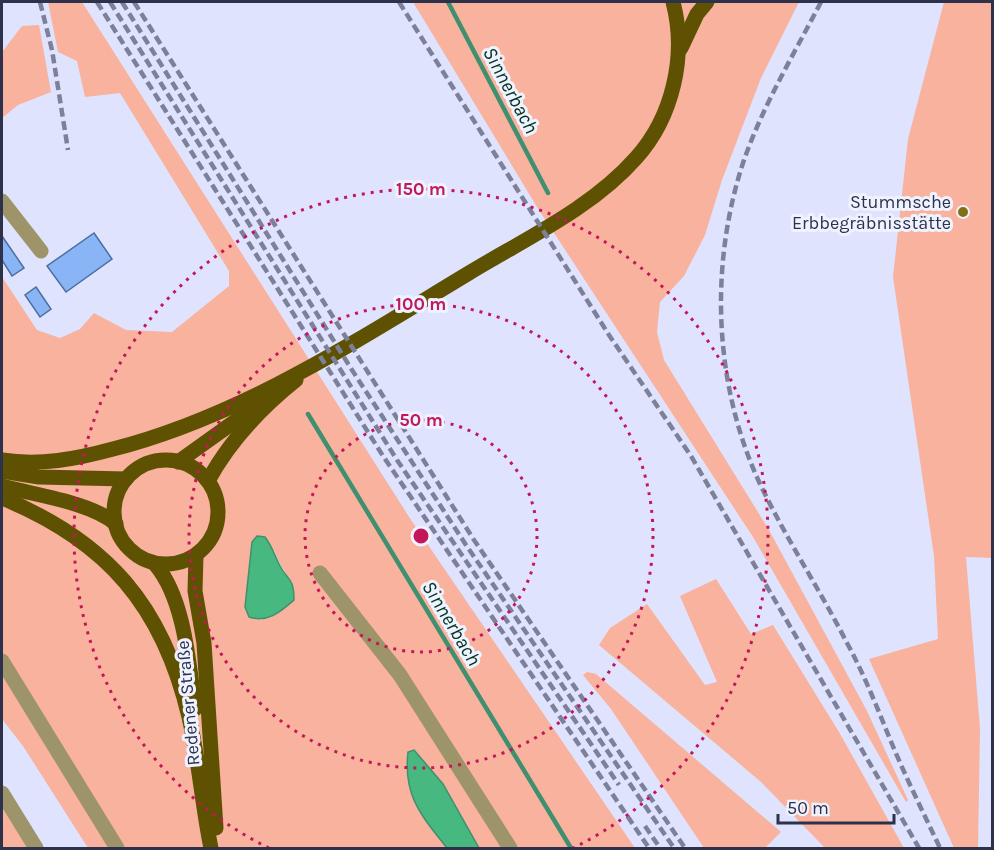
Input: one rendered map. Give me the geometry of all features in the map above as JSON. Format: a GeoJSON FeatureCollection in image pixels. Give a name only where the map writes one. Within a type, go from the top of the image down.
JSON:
{"type":"FeatureCollection","features":[{"type":"Feature","properties":{"kind":"main road"},"geometry":{"type":"LineString","coordinates":[[2,460],[60,462],[149,440],[215,415],[310,369],[563,216],[608,186],[637,158],[657,130],[672,94],[678,56],[679,28],[673,2]]}},
{"type":"Feature","properties":{"kind":"main road"},"geometry":{"type":"LineString","coordinates":[[678,56],[697,14],[707,2]]}},
{"type":"Feature","properties":{"kind":"main road"},"geometry":{"type":"LineString","coordinates":[[178,462],[310,369]]}},
{"type":"Feature","properties":{"kind":"main road"},"geometry":{"type":"LineString","coordinates":[[208,481],[221,456],[238,434],[285,388]]}},
{"type":"Feature","properties":{"kind":"main road"},"geometry":{"type":"LineString","coordinates":[[151,462],[178,462],[195,469],[208,481],[217,502],[218,517],[214,532],[205,547],[196,555],[180,563],[155,564],[133,553],[123,541],[116,524],[115,506],[119,490],[126,479],[138,469],[151,462]]}},
{"type":"Feature","properties":{"kind":"main road"},"geometry":{"type":"LineString","coordinates":[[2,471],[39,477],[126,479]]}},
{"type":"Feature","properties":{"kind":"main road"},"geometry":{"type":"LineString","coordinates":[[2,486],[89,509],[108,517],[116,524]]}},
{"type":"Feature","properties":{"kind":"main road"},"geometry":{"type":"LineString","coordinates":[[2,498],[33,511],[84,542],[113,567],[138,596],[162,634],[174,664],[189,718],[213,847]]}},
{"type":"Feature","properties":{"kind":"main road","name":"Redener Straße"},"geometry":{"type":"LineString","coordinates":[[196,555],[195,591],[204,643],[213,847]]}},
{"type":"Feature","properties":{"kind":"main road"},"geometry":{"type":"LineString","coordinates":[[155,564],[172,593],[186,643],[213,847]]}},
{"type":"Feature","properties":{"kind":"street"},"geometry":{"type":"LineString","coordinates":[[2,201],[41,251]]}},
{"type":"Feature","properties":{"kind":"street"},"geometry":{"type":"LineString","coordinates":[[320,573],[400,675],[510,849]]}},
{"type":"Feature","properties":{"kind":"street"},"geometry":{"type":"LineString","coordinates":[[2,661],[117,849]]}},
{"type":"Feature","properties":{"kind":"street"},"geometry":{"type":"LineString","coordinates":[[2,793],[36,849]]}},
{"type":"Feature","properties":{"kind":"shaded area"},"geometry":{"type":"Polygon","coordinates":[[[48,2],[82,2],[411,520],[635,848],[479,848],[443,784],[408,752],[408,781],[411,793],[422,815],[447,848],[88,848],[23,746],[2,719],[2,277],[37,330],[60,338],[80,329],[94,313],[126,330],[172,332],[229,286],[229,271],[120,93],[85,97],[77,61],[58,52],[48,2]],[[274,550],[260,620],[277,614],[294,600],[292,586],[274,550]]]}},
{"type":"Feature","properties":{"kind":"shaded area"},"geometry":{"type":"Polygon","coordinates":[[[413,2],[799,2],[761,78],[722,180],[705,235],[684,276],[660,302],[657,332],[664,360],[769,530],[867,711],[908,800],[906,802],[753,537],[537,207],[413,2]]]}},
{"type":"Feature","properties":{"kind":"shaded area"},"geometry":{"type":"Polygon","coordinates":[[[944,2],[992,2],[992,558],[966,557],[980,729],[978,848],[954,848],[869,659],[938,639],[934,556],[893,277],[908,139],[944,2]]]}},
{"type":"Feature","properties":{"kind":"shaded area"},"geometry":{"type":"Polygon","coordinates":[[[39,25],[51,92],[18,105],[2,118],[2,52],[22,26],[39,25]]]}},
{"type":"Feature","properties":{"kind":"shaded area"},"geometry":{"type":"Polygon","coordinates":[[[257,536],[265,537],[267,540],[294,592],[294,600],[279,612],[262,619],[249,617],[245,607],[252,542],[257,536]]]}},
{"type":"Feature","properties":{"kind":"shaded area"},"geometry":{"type":"Polygon","coordinates":[[[716,579],[751,634],[773,625],[839,732],[904,848],[825,848],[761,782],[599,645],[610,628],[647,604],[705,685],[717,682],[680,596],[716,579]]]}},
{"type":"Feature","properties":{"kind":"shaded area"},"geometry":{"type":"Polygon","coordinates":[[[587,672],[596,674],[781,832],[765,848],[704,848],[611,709],[583,675],[587,672]]]}},
{"type":"Feature","properties":{"kind":"shaded area"},"geometry":{"type":"Polygon","coordinates":[[[414,750],[443,784],[479,848],[447,848],[422,815],[408,781],[408,752],[414,750]]]}},
{"type":"Feature","properties":{"kind":"shaded area"},"geometry":{"type":"Polygon","coordinates":[[[2,801],[30,848],[2,848],[2,801]]]}},
{"type":"Feature","properties":{"kind":"building"},"geometry":{"type":"Polygon","coordinates":[[[94,233],[112,259],[66,292],[47,266],[94,233]]]}},
{"type":"Feature","properties":{"kind":"building"},"geometry":{"type":"Polygon","coordinates":[[[2,236],[24,268],[12,276],[2,260],[2,236]]]}},
{"type":"Feature","properties":{"kind":"building"},"geometry":{"type":"Polygon","coordinates":[[[36,287],[51,309],[40,317],[25,295],[36,287]]]}},
{"type":"Feature","properties":{"kind":"waterway","name":"Sinnerbach"},"geometry":{"type":"LineString","coordinates":[[448,2],[548,193]]}},
{"type":"Feature","properties":{"kind":"waterway","name":"Sinnerbach"},"geometry":{"type":"LineString","coordinates":[[308,414],[571,848]]}},
{"type":"Feature","properties":{"kind":"railway"},"geometry":{"type":"LineString","coordinates":[[40,2],[52,50],[68,150]]}},
{"type":"Feature","properties":{"kind":"railway"},"geometry":{"type":"LineString","coordinates":[[97,2],[383,456],[649,848]]}},
{"type":"Feature","properties":{"kind":"railway"},"geometry":{"type":"LineString","coordinates":[[110,2],[397,460],[619,785]]}},
{"type":"Feature","properties":{"kind":"railway"},"geometry":{"type":"LineString","coordinates":[[122,2],[352,370],[466,545],[674,848]]}},
{"type":"Feature","properties":{"kind":"railway"},"geometry":{"type":"LineString","coordinates":[[134,2],[474,540],[685,848]]}},
{"type":"Feature","properties":{"kind":"railway"},"geometry":{"type":"LineString","coordinates":[[399,2],[609,335],[691,456],[919,848]]}},
{"type":"Feature","properties":{"kind":"railway"},"geometry":{"type":"LineString","coordinates":[[821,2],[759,122],[743,163],[732,203],[721,285],[726,368],[745,448],[761,486],[854,655],[940,848]]}},
{"type":"Feature","properties":{"kind":"railway"},"geometry":{"type":"LineString","coordinates":[[645,826],[660,848]]}},
{"type":"Feature","properties":{"kind":"place","name":"Stummsche Erbbegräbnisstätte"},"geometry":{"type":"Point","coordinates":[963,212]}}]}
